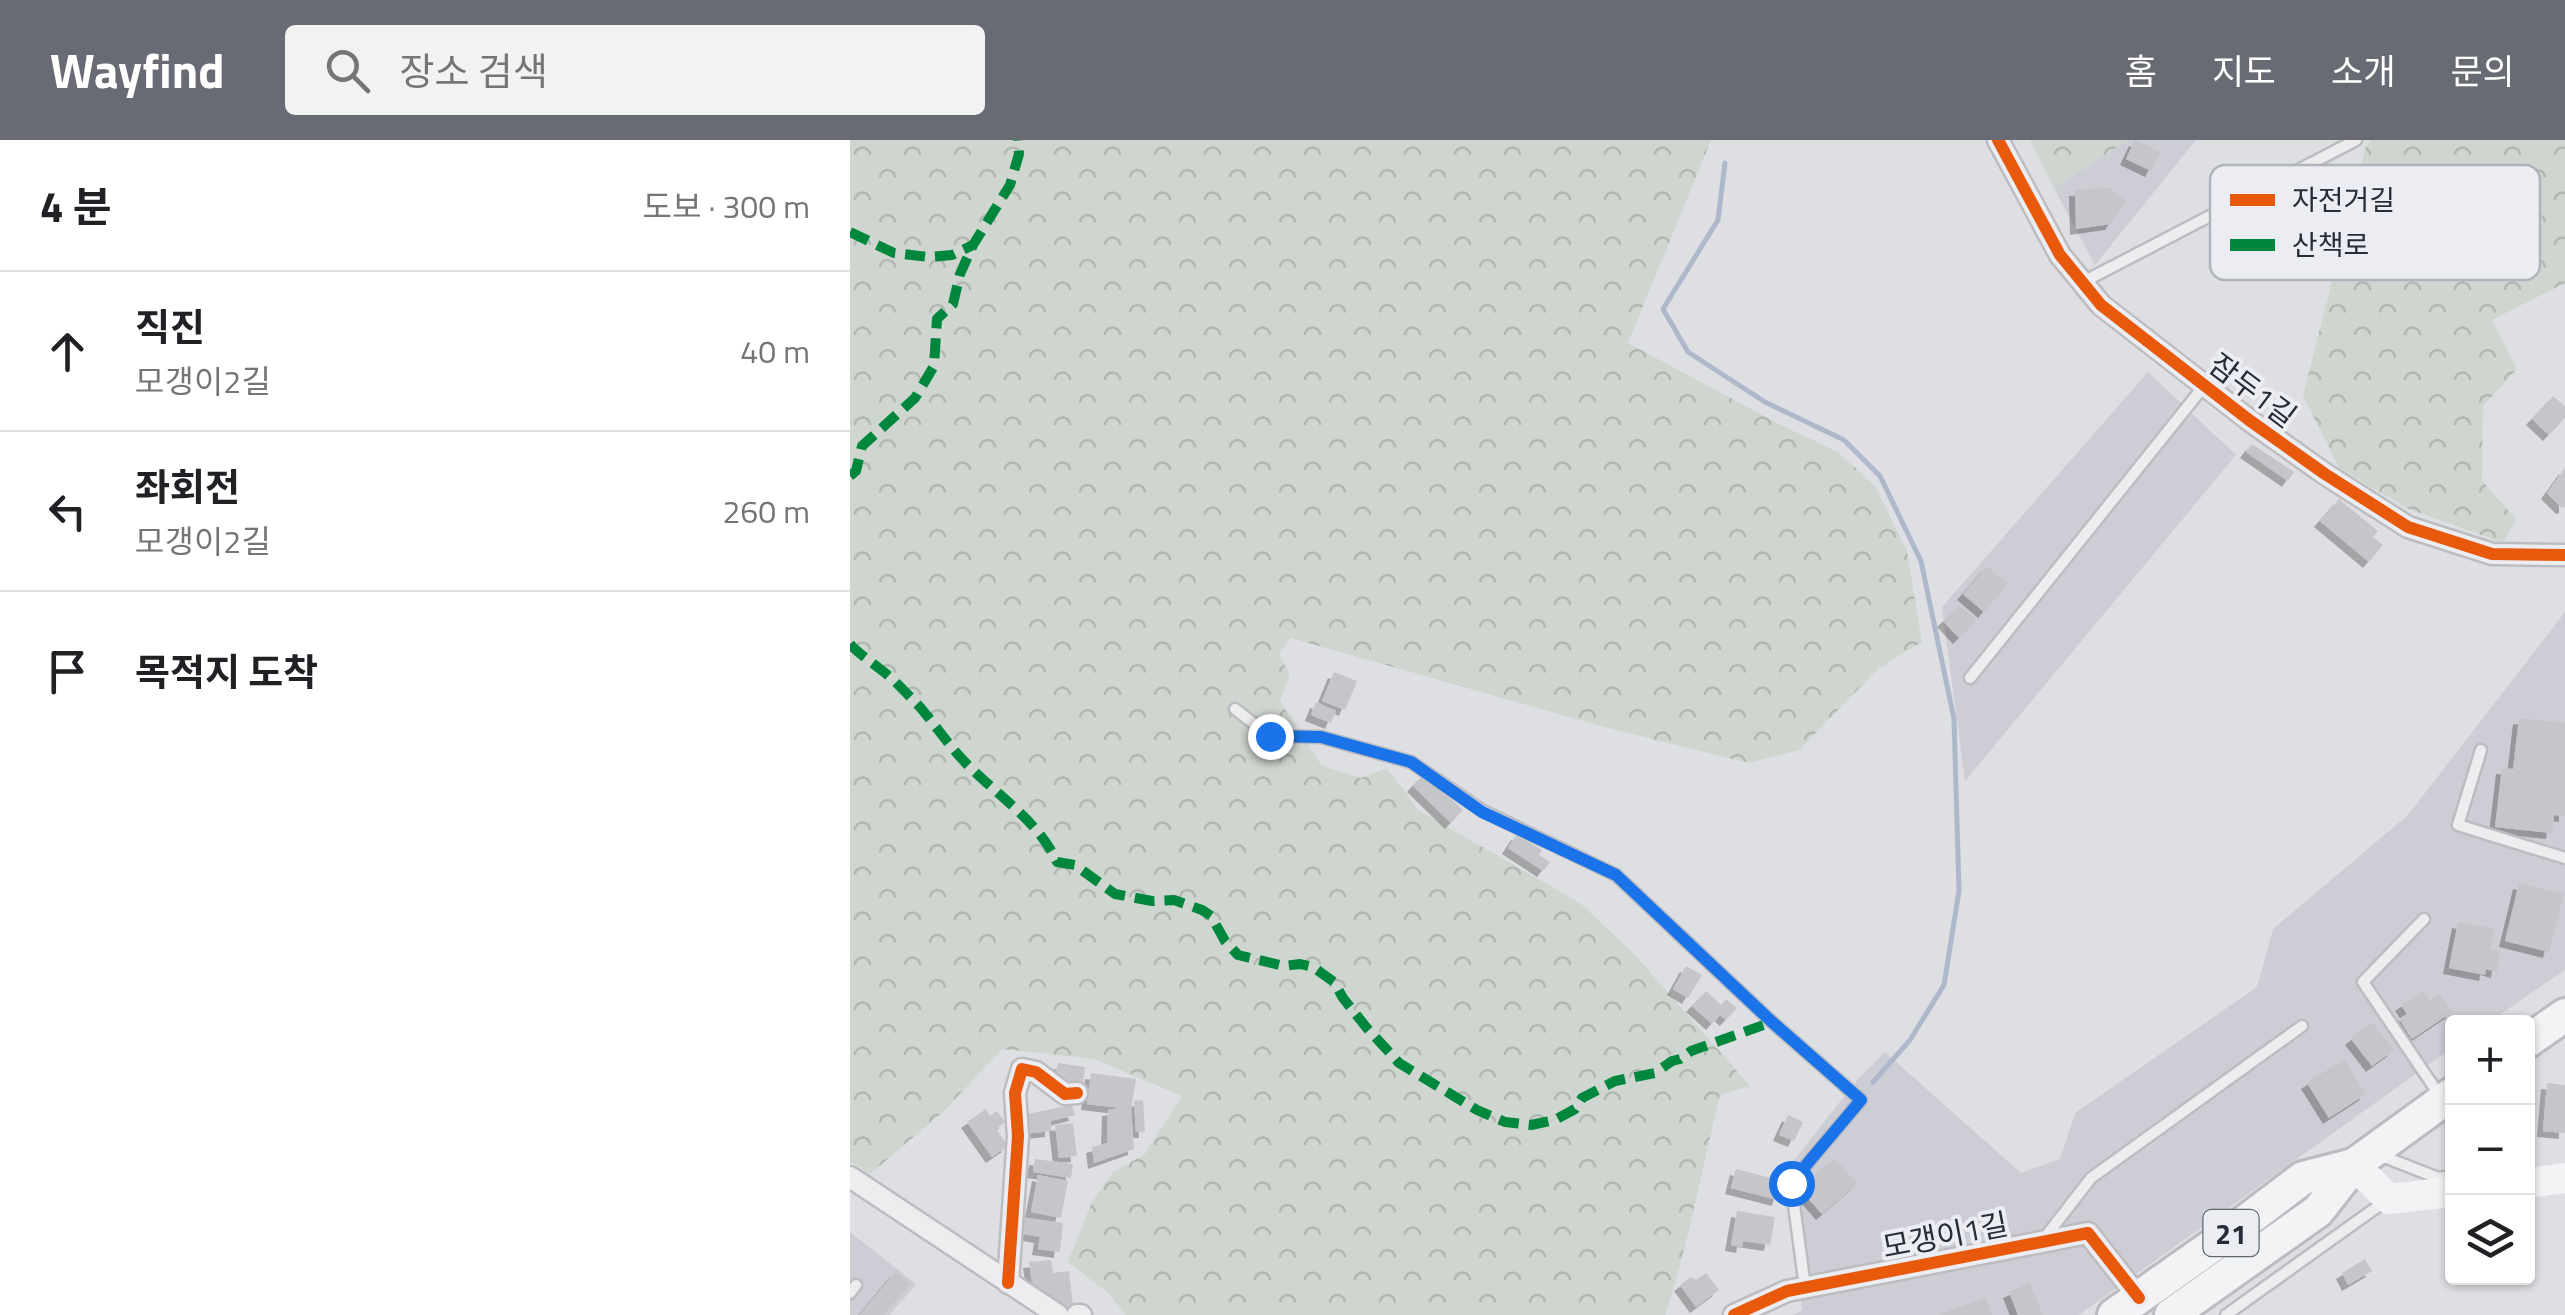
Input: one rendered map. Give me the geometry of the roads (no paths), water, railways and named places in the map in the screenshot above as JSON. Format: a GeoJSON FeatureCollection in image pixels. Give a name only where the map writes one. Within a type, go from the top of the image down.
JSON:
{"type":"FeatureCollection","features":[{"type":"Feature","properties":{"kind":"main road"},"geometry":{"type":"LineString","coordinates":[[2535,1035],[2565,1015]]}},
{"type":"Feature","properties":{"kind":"main road","name":"21"},"geometry":{"type":"LineString","coordinates":[[2171,1315],[2318,1212],[2363,1159],[2445,1100]]}},
{"type":"Feature","properties":{"kind":"main road","name":"21"},"geometry":{"type":"LineString","coordinates":[[2127,1306],[2303,1178],[2363,1159]]}},
{"type":"Feature","properties":{"kind":"street","name":"잠두1길"},"geometry":{"type":"LineString","coordinates":[[1998,140],[2060,256],[2101,305],[2325,474],[2408,527],[2492,554],[2564,553]]}},
{"type":"Feature","properties":{"kind":"street"},"geometry":{"type":"LineString","coordinates":[[1008,1283],[1018,1136],[1015,1093],[1022,1069],[1036,1072],[1065,1094],[1077,1093]]}},
{"type":"Feature","properties":{"kind":"street"},"geometry":{"type":"LineString","coordinates":[[2363,1159],[2389,1199],[2445,1193]]}},
{"type":"Feature","properties":{"kind":"street"},"geometry":{"type":"LineString","coordinates":[[850,1177],[1058,1315]]}},
{"type":"Feature","properties":{"kind":"street"},"geometry":{"type":"LineString","coordinates":[[2535,1182],[2565,1178]]}},
{"type":"Feature","properties":{"kind":"street","name":"모갱이1길"},"geometry":{"type":"LineString","coordinates":[[1734,1315],[1786,1291],[2088,1233],[2127,1306]]}},
{"type":"Feature","properties":{"kind":"lane"},"geometry":{"type":"LineString","coordinates":[[2308,165],[2356,140]]}},
{"type":"Feature","properties":{"kind":"lane"},"geometry":{"type":"LineString","coordinates":[[2082,282],[2210,216]]}},
{"type":"Feature","properties":{"kind":"lane"},"geometry":{"type":"LineString","coordinates":[[1970,678],[2205,385]]}},
{"type":"Feature","properties":{"kind":"lane"},"geometry":{"type":"LineString","coordinates":[[1235,709],[1270,736],[1321,737],[1411,762],[1482,812],[1616,875],[1861,1100],[1791,1183],[1805,1287]]}},
{"type":"Feature","properties":{"kind":"lane"},"geometry":{"type":"LineString","coordinates":[[2481,750],[2458,825],[2565,858]]}},
{"type":"Feature","properties":{"kind":"lane"},"geometry":{"type":"LineString","coordinates":[[2424,919],[2363,982],[2445,1094]]}},
{"type":"Feature","properties":{"kind":"lane"},"geometry":{"type":"LineString","coordinates":[[2042,1241],[2091,1178],[2302,1026]]}},
{"type":"Feature","properties":{"kind":"lane"},"geometry":{"type":"LineString","coordinates":[[2363,1159],[2445,1177]]}},
{"type":"Feature","properties":{"kind":"lane"},"geometry":{"type":"LineString","coordinates":[[2226,1315],[2389,1199]]}},
{"type":"Feature","properties":{"kind":"waterway"},"geometry":{"type":"LineString","coordinates":[[1725,163],[1718,220],[1663,309],[1688,352],[1765,402],[1844,440],[1880,476],[1921,561],[1954,719],[1959,891],[1944,985],[1910,1040],[1873,1082]]}}]}
